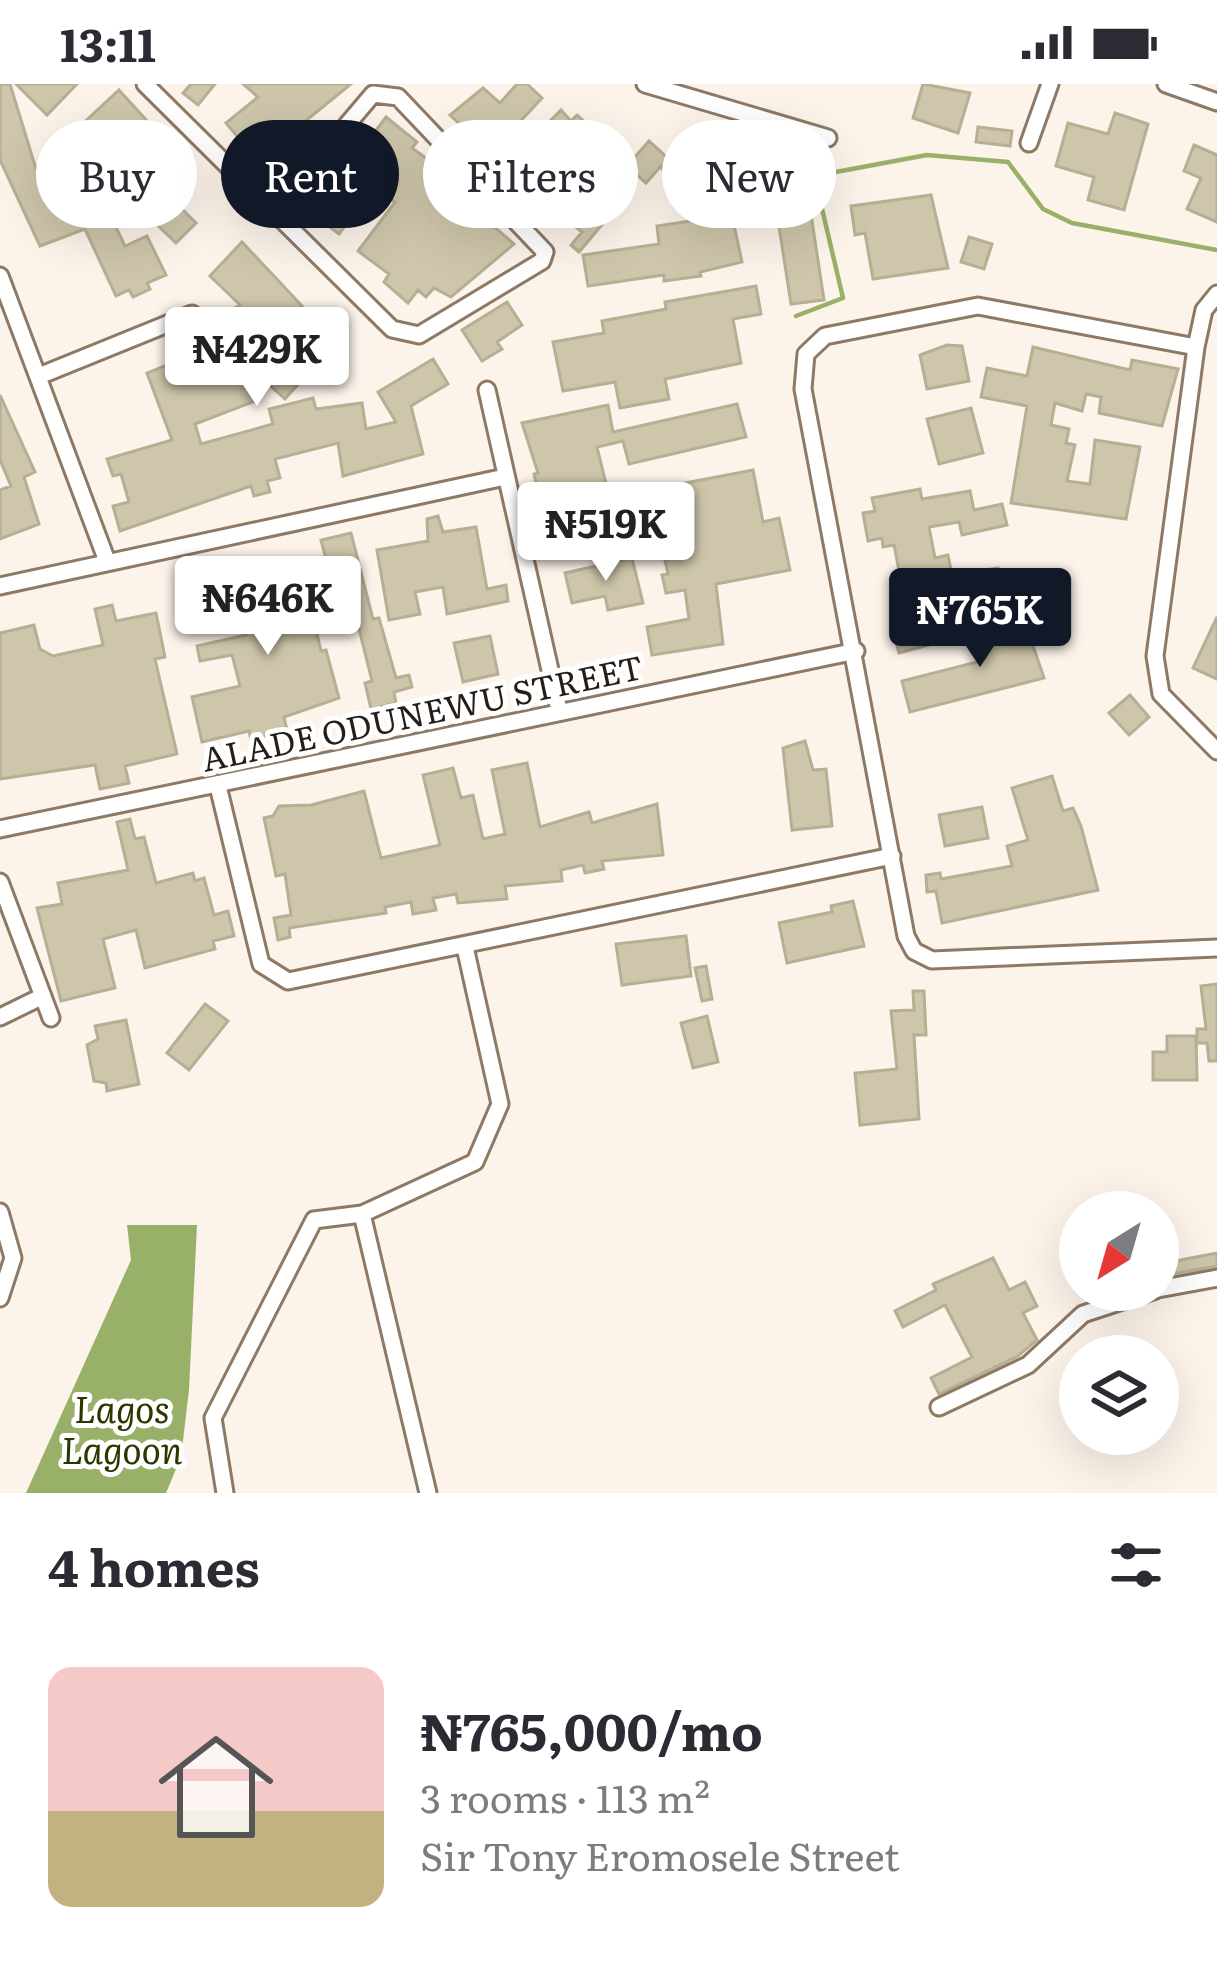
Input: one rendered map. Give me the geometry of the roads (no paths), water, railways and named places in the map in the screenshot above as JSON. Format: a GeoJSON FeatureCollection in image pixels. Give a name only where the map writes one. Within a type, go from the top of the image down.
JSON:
{"type":"FeatureCollection","features":[{"type":"Feature","properties":{"kind":"street"},"geometry":{"type":"LineString","coordinates":[[145,84],[221,160]]}},
{"type":"Feature","properties":{"kind":"street"},"geometry":{"type":"LineString","coordinates":[[645,84],[767,120]]}},
{"type":"Feature","properties":{"kind":"street"},"geometry":{"type":"LineString","coordinates":[[1029,143],[1050,84]]}},
{"type":"Feature","properties":{"kind":"street"},"geometry":{"type":"LineString","coordinates":[[1166,84],[1217,102]]}},
{"type":"Feature","properties":{"kind":"street"},"geometry":{"type":"LineString","coordinates":[[384,92],[398,97],[457,155],[544,252],[542,261],[419,335],[405,334],[392,329],[273,212],[373,94],[384,92]]}},
{"type":"Feature","properties":{"kind":"street"},"geometry":{"type":"LineString","coordinates":[[0,276],[107,561]]}},
{"type":"Feature","properties":{"kind":"street"},"geometry":{"type":"LineString","coordinates":[[1217,294],[1204,310],[1196,347],[1155,677],[1174,712],[1217,752]]}},
{"type":"Feature","properties":{"kind":"street"},"geometry":{"type":"LineString","coordinates":[[1196,347],[978,306],[825,337],[814,345],[802,366],[802,388],[856,651],[906,936],[914,951],[932,960],[1217,948]]}},
{"type":"Feature","properties":{"kind":"street"},"geometry":{"type":"LineString","coordinates":[[39,376],[192,314]]}},
{"type":"Feature","properties":{"kind":"street"},"geometry":{"type":"LineString","coordinates":[[488,390],[559,710]]}},
{"type":"Feature","properties":{"kind":"street"},"geometry":{"type":"LineString","coordinates":[[0,586],[505,477]]}},
{"type":"Feature","properties":{"kind":"street","name":"ALADE ODUNEWU STREET"},"geometry":{"type":"LineString","coordinates":[[0,829],[856,651]]}},
{"type":"Feature","properties":{"kind":"street"},"geometry":{"type":"LineString","coordinates":[[218,786],[261,964],[273,975],[301,982],[892,856]]}},
{"type":"Feature","properties":{"kind":"street"},"geometry":{"type":"LineString","coordinates":[[0,883],[51,1018]]}},
{"type":"Feature","properties":{"kind":"street"},"geometry":{"type":"LineString","coordinates":[[225,1493],[213,1418],[314,1220],[362,1214],[475,1162],[500,1104],[465,947]]}},
{"type":"Feature","properties":{"kind":"street"},"geometry":{"type":"LineString","coordinates":[[0,1017],[43,996]]}},
{"type":"Feature","properties":{"kind":"street"},"geometry":{"type":"LineString","coordinates":[[0,1212],[14,1258],[0,1298]]}},
{"type":"Feature","properties":{"kind":"street"},"geometry":{"type":"LineString","coordinates":[[362,1214],[428,1493]]}},
{"type":"Feature","properties":{"kind":"street"},"geometry":{"type":"LineString","coordinates":[[1179,1286],[1217,1278]]}},
{"type":"Feature","properties":{"kind":"street"},"geometry":{"type":"LineString","coordinates":[[939,1407],[1028,1365],[1083,1314],[1092,1311]]}},
{"type":"Feature","properties":{"kind":"water","name":"Lagos Lagoon"},"geometry":{"type":"Polygon","coordinates":[[[127,1225],[197,1225],[181,1457],[166,1493],[26,1493],[131,1260],[127,1225]]]}},
{"type":"Feature","properties":{"kind":"waterway"},"geometry":{"type":"LineString","coordinates":[[796,316],[843,298],[819,196],[825,174],[927,155],[1008,162],[1043,209],[1072,223],[1217,250]]}}]}
